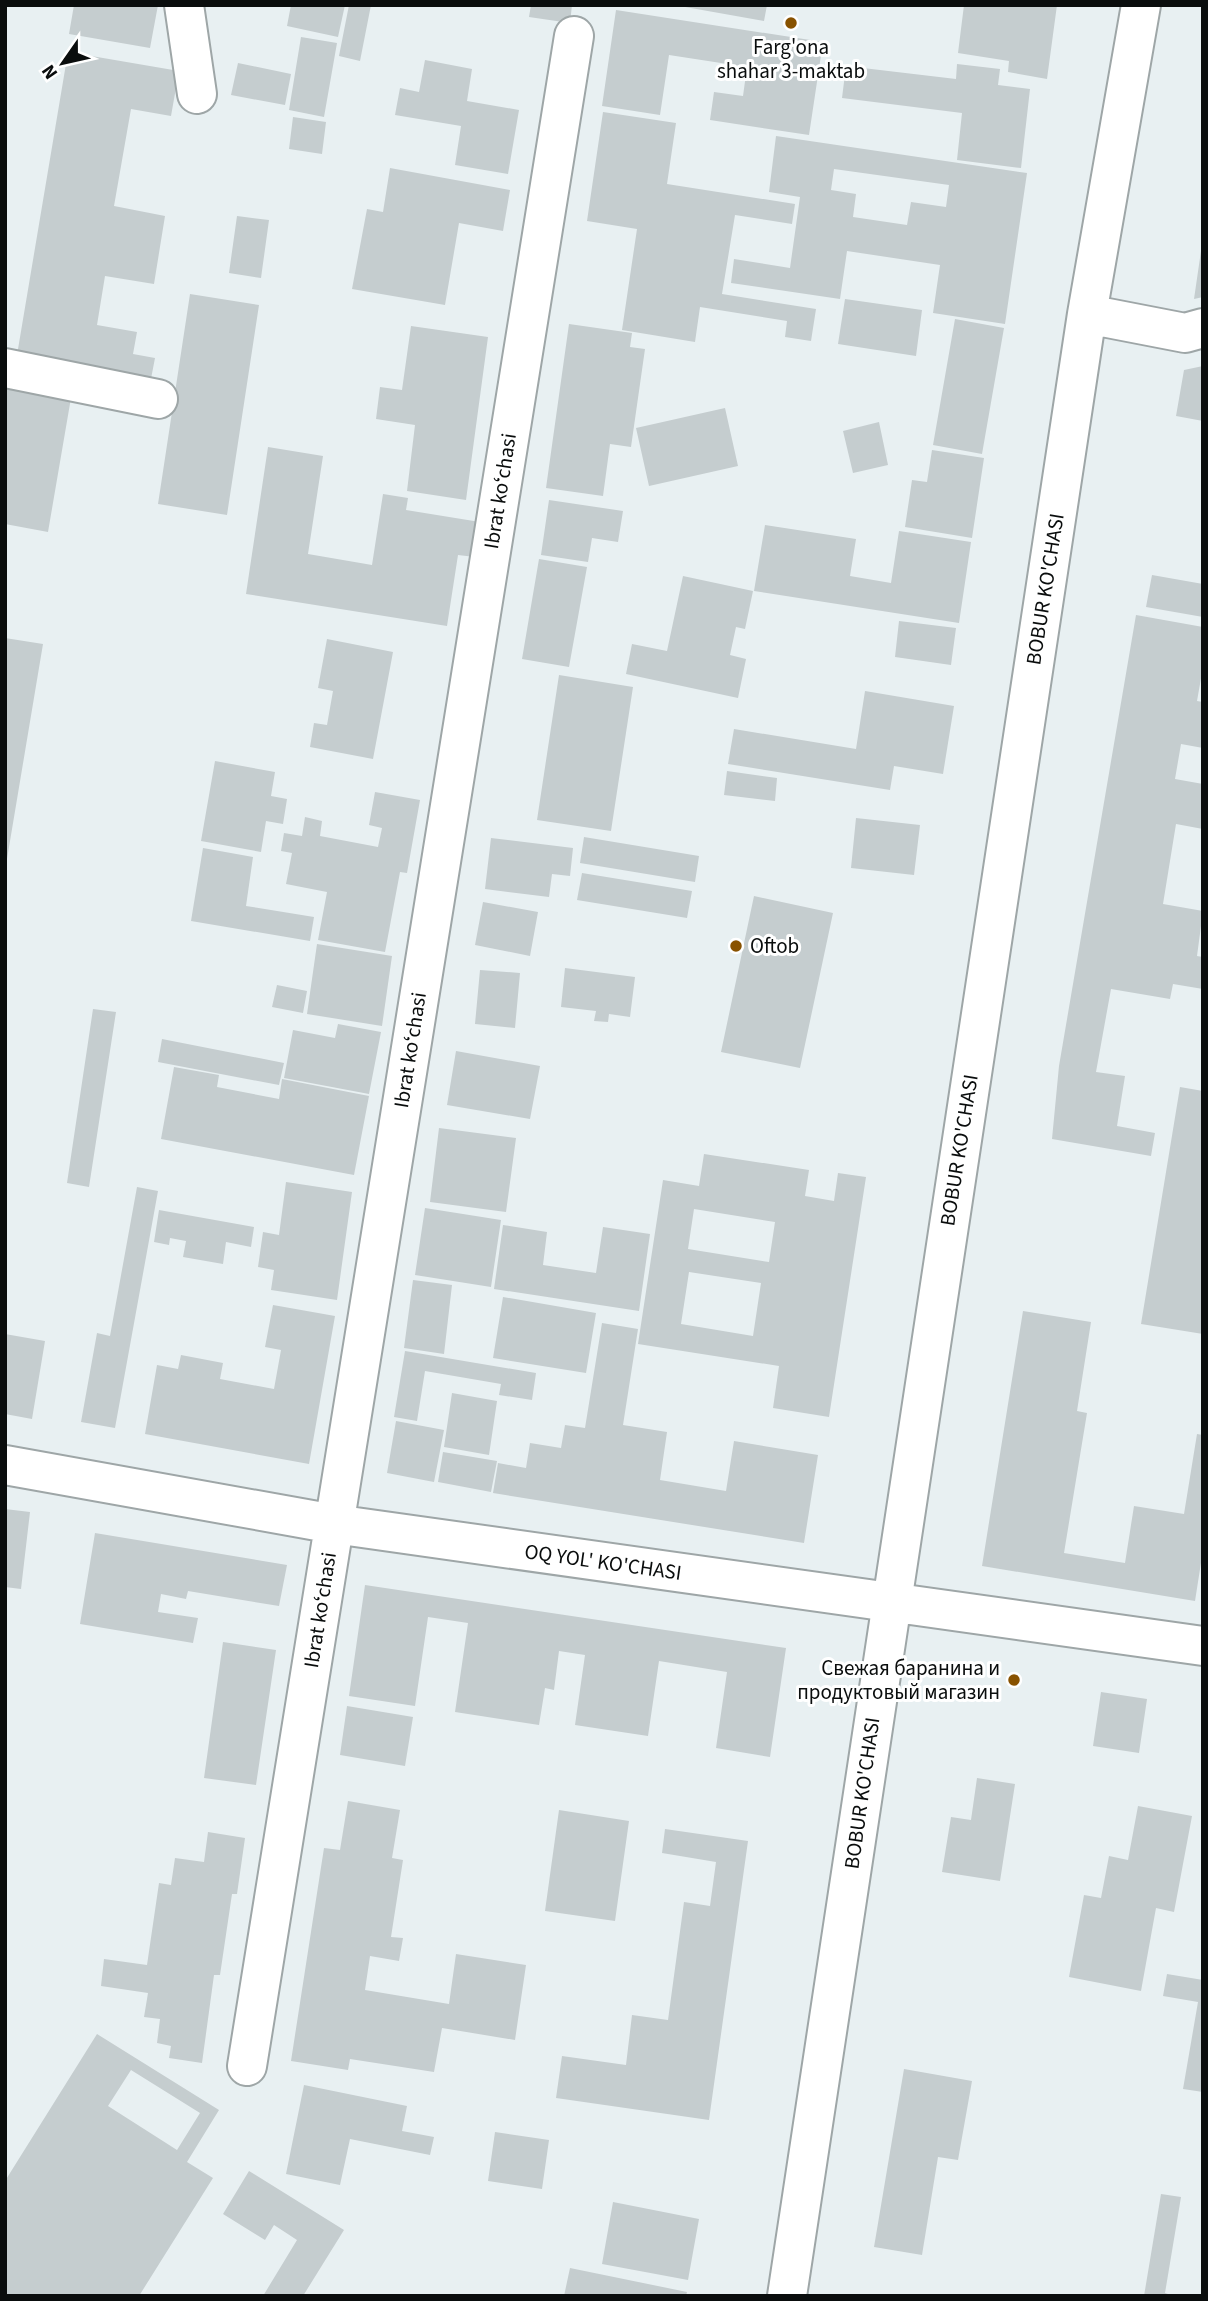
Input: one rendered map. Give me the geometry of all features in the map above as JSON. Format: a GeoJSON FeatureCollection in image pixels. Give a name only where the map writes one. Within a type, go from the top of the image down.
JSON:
{"type":"FeatureCollection","features":[{"type":"Feature","properties":{"kind":"street"},"geometry":{"type":"LineString","coordinates":[[184,5],[197,94]]}},
{"type":"Feature","properties":{"kind":"street","name":"BOBUR KO'CHASI"},"geometry":{"type":"LineString","coordinates":[[787,2296],[1087,314],[1141,5]]}},
{"type":"Feature","properties":{"kind":"street","name":"Ibrat koʻchasi"},"geometry":{"type":"LineString","coordinates":[[247,2066],[573,36]]}},
{"type":"Feature","properties":{"kind":"street"},"geometry":{"type":"LineString","coordinates":[[1087,314],[1185,333],[1203,328]]}},
{"type":"Feature","properties":{"kind":"street"},"geometry":{"type":"LineString","coordinates":[[5,368],[158,399]]}},
{"type":"Feature","properties":{"kind":"street","name":"OQ YOL' KO'CHASI"},"geometry":{"type":"LineString","coordinates":[[5,1465],[334,1524],[1203,1646]]}},
{"type":"Feature","properties":{"kind":"building"},"geometry":{"type":"Polygon","coordinates":[[[74,5],[158,5],[150,48],[69,34],[74,5]]]}},
{"type":"Feature","properties":{"kind":"building"},"geometry":{"type":"Polygon","coordinates":[[[291,5],[345,5],[338,37],[287,26],[291,5]]]}},
{"type":"Feature","properties":{"kind":"building"},"geometry":{"type":"Polygon","coordinates":[[[349,5],[371,5],[360,61],[339,56],[349,5]]]}},
{"type":"Feature","properties":{"kind":"building"},"geometry":{"type":"Polygon","coordinates":[[[531,5],[572,5],[570,23],[529,17],[531,5]]]}},
{"type":"Feature","properties":{"kind":"building"},"geometry":{"type":"Polygon","coordinates":[[[674,5],[767,5],[764,21],[674,5]]]}},
{"type":"Feature","properties":{"kind":"building"},"geometry":{"type":"Polygon","coordinates":[[[964,5],[1057,5],[1047,79],[1008,72],[1009,61],[958,53],[964,5]]]}},
{"type":"Feature","properties":{"kind":"building"},"geometry":{"type":"Polygon","coordinates":[[[616,10],[823,42],[809,135],[710,120],[714,92],[743,96],[747,67],[669,55],[660,115],[602,106],[616,10]]]}},
{"type":"Feature","properties":{"kind":"building"},"geometry":{"type":"Polygon","coordinates":[[[301,37],[337,43],[324,117],[289,110],[301,37]]]}},
{"type":"Feature","properties":{"kind":"building"},"geometry":{"type":"Polygon","coordinates":[[[68,52],[179,71],[171,116],[131,109],[114,206],[165,216],[154,284],[105,276],[97,325],[137,332],[133,354],[155,358],[150,384],[16,361],[68,52]]]}},
{"type":"Feature","properties":{"kind":"building"},"geometry":{"type":"Polygon","coordinates":[[[425,60],[472,69],[467,101],[519,110],[508,174],[455,165],[461,126],[395,115],[400,88],[419,92],[425,60]]]}},
{"type":"Feature","properties":{"kind":"building"},"geometry":{"type":"Polygon","coordinates":[[[238,63],[291,74],[285,105],[231,95],[238,63]]]}},
{"type":"Feature","properties":{"kind":"building"},"geometry":{"type":"Polygon","coordinates":[[[957,64],[1000,69],[998,85],[1030,89],[1021,168],[957,160],[962,113],[842,98],[846,66],[956,79],[957,64]]]}},
{"type":"Feature","properties":{"kind":"building"},"geometry":{"type":"Polygon","coordinates":[[[603,112],[676,123],[667,184],[795,204],[792,224],[735,215],[722,294],[816,309],[811,341],[785,337],[787,321],[700,307],[695,342],[622,330],[637,229],[587,221],[603,112]]]}},
{"type":"Feature","properties":{"kind":"building"},"geometry":{"type":"Polygon","coordinates":[[[293,117],[326,122],[322,154],[289,149],[293,117]]]}},
{"type":"Feature","properties":{"kind":"building"},"geometry":{"type":"Polygon","coordinates":[[[776,136],[1027,173],[1005,324],[933,313],[940,265],[847,251],[840,299],[731,283],[734,259],[790,268],[800,197],[769,192],[776,136]],[[834,169],[831,190],[856,194],[853,217],[907,225],[911,202],[946,207],[949,185],[834,169]]]}},
{"type":"Feature","properties":{"kind":"building"},"geometry":{"type":"Polygon","coordinates":[[[390,168],[510,190],[503,231],[459,223],[445,305],[352,289],[367,209],[383,212],[390,168]]]}},
{"type":"Feature","properties":{"kind":"building"},"geometry":{"type":"Polygon","coordinates":[[[237,216],[269,220],[261,278],[229,273],[237,216]]]}},
{"type":"Feature","properties":{"kind":"building"},"geometry":{"type":"Polygon","coordinates":[[[1201,251],[1203,297],[1194,299],[1201,251]]]}},
{"type":"Feature","properties":{"kind":"building"},"geometry":{"type":"Polygon","coordinates":[[[190,294],[259,305],[227,515],[158,504],[190,294]]]}},
{"type":"Feature","properties":{"kind":"building"},"geometry":{"type":"Polygon","coordinates":[[[845,299],[922,310],[916,356],[838,344],[845,299]]]}},
{"type":"Feature","properties":{"kind":"building"},"geometry":{"type":"Polygon","coordinates":[[[955,319],[1004,328],[982,454],[933,445],[955,319]]]}},
{"type":"Feature","properties":{"kind":"building"},"geometry":{"type":"Polygon","coordinates":[[[569,324],[632,333],[630,347],[645,349],[631,447],[610,444],[603,496],[546,488],[569,324]]]}},
{"type":"Feature","properties":{"kind":"building"},"geometry":{"type":"Polygon","coordinates":[[[411,326],[488,337],[466,500],[407,491],[415,425],[376,419],[380,387],[402,390],[411,326]]]}},
{"type":"Feature","properties":{"kind":"building"},"geometry":{"type":"Polygon","coordinates":[[[1203,366],[1203,421],[1176,416],[1184,370],[1203,366]]]}},
{"type":"Feature","properties":{"kind":"building"},"geometry":{"type":"Polygon","coordinates":[[[5,380],[72,392],[48,532],[5,524],[5,380]]]}},
{"type":"Feature","properties":{"kind":"building"},"geometry":{"type":"Polygon","coordinates":[[[725,408],[738,466],[649,486],[636,428],[725,408]]]}},
{"type":"Feature","properties":{"kind":"building"},"geometry":{"type":"Polygon","coordinates":[[[879,422],[888,465],[853,473],[843,431],[879,422]]]}},
{"type":"Feature","properties":{"kind":"building"},"geometry":{"type":"Polygon","coordinates":[[[268,447],[323,456],[308,554],[372,565],[383,494],[408,498],[406,510],[480,522],[475,557],[458,555],[447,626],[246,594],[268,447]]]}},
{"type":"Feature","properties":{"kind":"building"},"geometry":{"type":"Polygon","coordinates":[[[932,450],[984,458],[972,538],[905,527],[912,480],[927,482],[932,450]]]}},
{"type":"Feature","properties":{"kind":"building"},"geometry":{"type":"Polygon","coordinates":[[[549,500],[623,511],[618,542],[592,538],[588,562],[541,555],[549,500]]]}},
{"type":"Feature","properties":{"kind":"building"},"geometry":{"type":"Polygon","coordinates":[[[765,525],[856,539],[850,576],[891,583],[899,531],[971,542],[959,623],[754,591],[765,525]]]}},
{"type":"Feature","properties":{"kind":"building"},"geometry":{"type":"Polygon","coordinates":[[[539,559],[587,567],[569,667],[522,659],[539,559]]]}},
{"type":"Feature","properties":{"kind":"building"},"geometry":{"type":"Polygon","coordinates":[[[1152,575],[1203,584],[1203,617],[1146,607],[1152,575]]]}},
{"type":"Feature","properties":{"kind":"building"},"geometry":{"type":"Polygon","coordinates":[[[683,576],[753,591],[745,629],[736,627],[730,655],[746,659],[738,698],[626,674],[632,644],[667,651],[683,576]]]}},
{"type":"Feature","properties":{"kind":"building"},"geometry":{"type":"Polygon","coordinates":[[[1136,615],[1203,627],[1203,667],[1197,701],[1203,702],[1203,748],[1181,744],[1175,779],[1203,784],[1203,829],[1176,824],[1163,904],[1203,911],[1197,956],[1203,957],[1203,989],[1173,984],[1170,999],[1111,989],[1096,1072],[1125,1076],[1117,1126],[1155,1133],[1151,1156],[1052,1139],[1059,1066],[1136,615]]]}},
{"type":"Feature","properties":{"kind":"building"},"geometry":{"type":"Polygon","coordinates":[[[899,621],[956,628],[951,665],[895,657],[899,621]]]}},
{"type":"Feature","properties":{"kind":"building"},"geometry":{"type":"Polygon","coordinates":[[[5,638],[43,644],[7,859],[5,859],[5,638]]]}},
{"type":"Feature","properties":{"kind":"building"},"geometry":{"type":"Polygon","coordinates":[[[327,639],[393,652],[373,759],[310,747],[314,723],[327,725],[333,691],[318,688],[327,639]]]}},
{"type":"Feature","properties":{"kind":"building"},"geometry":{"type":"Polygon","coordinates":[[[559,675],[633,687],[611,831],[537,820],[559,675]]]}},
{"type":"Feature","properties":{"kind":"building"},"geometry":{"type":"Polygon","coordinates":[[[865,691],[954,706],[943,774],[894,766],[890,790],[728,764],[734,729],[856,749],[865,691]]]}},
{"type":"Feature","properties":{"kind":"building"},"geometry":{"type":"Polygon","coordinates":[[[215,761],[275,772],[271,796],[287,799],[283,824],[266,821],[261,852],[201,841],[215,761]]]}},
{"type":"Feature","properties":{"kind":"building"},"geometry":{"type":"Polygon","coordinates":[[[727,771],[777,778],[775,801],[724,795],[727,771]]]}},
{"type":"Feature","properties":{"kind":"building"},"geometry":{"type":"Polygon","coordinates":[[[375,792],[420,800],[407,873],[400,872],[385,952],[318,940],[327,892],[286,884],[292,853],[281,851],[284,833],[302,836],[305,817],[322,821],[320,836],[378,847],[382,828],[369,825],[375,792]]]}},
{"type":"Feature","properties":{"kind":"building"},"geometry":{"type":"Polygon","coordinates":[[[856,818],[920,825],[914,875],[851,868],[856,818]]]}},
{"type":"Feature","properties":{"kind":"building"},"geometry":{"type":"Polygon","coordinates":[[[584,837],[699,856],[695,882],[580,863],[584,837]]]}},
{"type":"Feature","properties":{"kind":"building"},"geometry":{"type":"Polygon","coordinates":[[[491,838],[573,848],[570,876],[552,874],[549,897],[485,889],[491,838]]]}},
{"type":"Feature","properties":{"kind":"building"},"geometry":{"type":"Polygon","coordinates":[[[203,848],[253,857],[246,906],[314,917],[310,941],[191,921],[203,848]]]}},
{"type":"Feature","properties":{"kind":"building"},"geometry":{"type":"Polygon","coordinates":[[[582,873],[692,891],[687,918],[577,900],[582,873]]]}},
{"type":"Feature","properties":{"kind":"building"},"geometry":{"type":"Polygon","coordinates":[[[754,896],[833,913],[800,1068],[721,1052],[754,896]]]}},
{"type":"Feature","properties":{"kind":"building"},"geometry":{"type":"Polygon","coordinates":[[[483,902],[538,912],[530,956],[475,945],[483,902]]]}},
{"type":"Feature","properties":{"kind":"building"},"geometry":{"type":"Polygon","coordinates":[[[317,944],[392,956],[382,1026],[307,1014],[317,944]]]}},
{"type":"Feature","properties":{"kind":"building"},"geometry":{"type":"Polygon","coordinates":[[[565,968],[635,977],[630,1017],[609,1014],[608,1022],[594,1021],[596,1011],[561,1007],[565,968]]]}},
{"type":"Feature","properties":{"kind":"building"},"geometry":{"type":"Polygon","coordinates":[[[480,970],[520,973],[515,1028],[475,1024],[480,970]]]}},
{"type":"Feature","properties":{"kind":"building"},"geometry":{"type":"Polygon","coordinates":[[[277,985],[307,991],[303,1013],[272,1007],[277,985]]]}},
{"type":"Feature","properties":{"kind":"building"},"geometry":{"type":"Polygon","coordinates":[[[93,1009],[116,1012],[89,1187],[67,1183],[93,1009]]]}},
{"type":"Feature","properties":{"kind":"building"},"geometry":{"type":"Polygon","coordinates":[[[338,1024],[381,1032],[369,1094],[284,1078],[293,1030],[335,1038],[338,1024]]]}},
{"type":"Feature","properties":{"kind":"building"},"geometry":{"type":"Polygon","coordinates":[[[162,1039],[284,1063],[279,1085],[158,1062],[162,1039]]]}},
{"type":"Feature","properties":{"kind":"building"},"geometry":{"type":"Polygon","coordinates":[[[456,1051],[540,1066],[530,1119],[447,1105],[456,1051]]]}},
{"type":"Feature","properties":{"kind":"building"},"geometry":{"type":"Polygon","coordinates":[[[174,1067],[219,1075],[217,1087],[279,1099],[282,1079],[369,1096],[354,1175],[161,1139],[174,1067]]]}},
{"type":"Feature","properties":{"kind":"building"},"geometry":{"type":"Polygon","coordinates":[[[1180,1087],[1203,1091],[1203,1334],[1141,1324],[1180,1087]]]}},
{"type":"Feature","properties":{"kind":"building"},"geometry":{"type":"Polygon","coordinates":[[[439,1128],[516,1138],[506,1212],[430,1202],[439,1128]]]}},
{"type":"Feature","properties":{"kind":"building"},"geometry":{"type":"Polygon","coordinates":[[[704,1154],[809,1170],[805,1196],[834,1201],[838,1173],[866,1177],[829,1417],[773,1408],[779,1366],[638,1344],[663,1180],[699,1186],[704,1154]],[[694,1209],[688,1249],[769,1262],[775,1222],[694,1209]],[[689,1272],[681,1324],[753,1336],[761,1283],[689,1272]]]}},
{"type":"Feature","properties":{"kind":"building"},"geometry":{"type":"Polygon","coordinates":[[[286,1182],[352,1192],[337,1300],[271,1290],[274,1270],[258,1267],[263,1232],[279,1235],[286,1182]]]}},
{"type":"Feature","properties":{"kind":"building"},"geometry":{"type":"Polygon","coordinates":[[[137,1187],[158,1191],[115,1428],[81,1422],[97,1333],[110,1336],[137,1187]]]}},
{"type":"Feature","properties":{"kind":"building"},"geometry":{"type":"Polygon","coordinates":[[[425,1208],[501,1220],[491,1287],[415,1275],[425,1208]]]}},
{"type":"Feature","properties":{"kind":"building"},"geometry":{"type":"Polygon","coordinates":[[[159,1210],[254,1227],[251,1247],[226,1242],[223,1264],[183,1257],[186,1241],[170,1238],[169,1245],[154,1242],[159,1210]]]}},
{"type":"Feature","properties":{"kind":"building"},"geometry":{"type":"Polygon","coordinates":[[[503,1225],[547,1232],[543,1265],[596,1273],[603,1227],[650,1234],[639,1311],[494,1289],[503,1225]]]}},
{"type":"Feature","properties":{"kind":"building"},"geometry":{"type":"Polygon","coordinates":[[[413,1280],[452,1285],[444,1354],[404,1348],[413,1280]]]}},
{"type":"Feature","properties":{"kind":"building"},"geometry":{"type":"Polygon","coordinates":[[[503,1297],[596,1313],[586,1373],[493,1358],[503,1297]]]}},
{"type":"Feature","properties":{"kind":"building"},"geometry":{"type":"Polygon","coordinates":[[[273,1305],[335,1316],[309,1464],[145,1434],[157,1365],[178,1369],[181,1355],[223,1363],[220,1379],[274,1389],[281,1350],[265,1347],[273,1305]]]}},
{"type":"Feature","properties":{"kind":"building"},"geometry":{"type":"Polygon","coordinates":[[[1023,1311],[1091,1322],[1077,1411],[1087,1413],[1064,1553],[1125,1563],[1134,1506],[1184,1514],[1197,1434],[1203,1435],[1203,1550],[1195,1601],[982,1566],[1023,1311]]]}},
{"type":"Feature","properties":{"kind":"building"},"geometry":{"type":"Polygon","coordinates":[[[602,1323],[638,1329],[623,1425],[667,1432],[660,1480],[726,1491],[734,1441],[818,1455],[804,1543],[493,1493],[498,1463],[526,1468],[530,1443],[561,1448],[565,1425],[585,1428],[602,1323]]]}},
{"type":"Feature","properties":{"kind":"building"},"geometry":{"type":"Polygon","coordinates":[[[5,1334],[45,1341],[32,1419],[5,1414],[5,1334]]]}},
{"type":"Feature","properties":{"kind":"building"},"geometry":{"type":"Polygon","coordinates":[[[405,1351],[536,1373],[532,1400],[499,1395],[501,1384],[425,1371],[417,1421],[394,1417],[405,1351]]]}},
{"type":"Feature","properties":{"kind":"building"},"geometry":{"type":"Polygon","coordinates":[[[452,1393],[497,1401],[489,1455],[444,1447],[452,1393]]]}},
{"type":"Feature","properties":{"kind":"building"},"geometry":{"type":"Polygon","coordinates":[[[396,1421],[444,1430],[434,1482],[387,1473],[396,1421]]]}},
{"type":"Feature","properties":{"kind":"building"},"geometry":{"type":"Polygon","coordinates":[[[443,1452],[497,1461],[491,1492],[438,1482],[443,1452]]]}},
{"type":"Feature","properties":{"kind":"building"},"geometry":{"type":"Polygon","coordinates":[[[5,1509],[30,1512],[21,1589],[5,1587],[5,1509]]]}},
{"type":"Feature","properties":{"kind":"building"},"geometry":{"type":"Polygon","coordinates":[[[95,1533],[287,1565],[279,1606],[188,1591],[186,1599],[161,1594],[158,1612],[198,1618],[193,1643],[80,1624],[95,1533]]]}},
{"type":"Feature","properties":{"kind":"building"},"geometry":{"type":"Polygon","coordinates":[[[365,1585],[786,1648],[770,1757],[716,1748],[727,1672],[659,1661],[648,1736],[575,1725],[585,1655],[559,1651],[554,1690],[545,1688],[539,1725],[455,1712],[468,1623],[428,1617],[415,1706],[349,1696],[365,1585]]]}},
{"type":"Feature","properties":{"kind":"building"},"geometry":{"type":"Polygon","coordinates":[[[223,1642],[276,1650],[256,1785],[204,1778],[223,1642]]]}},
{"type":"Feature","properties":{"kind":"building"},"geometry":{"type":"Polygon","coordinates":[[[1101,1692],[1147,1699],[1139,1753],[1093,1746],[1101,1692]]]}},
{"type":"Feature","properties":{"kind":"building"},"geometry":{"type":"Polygon","coordinates":[[[347,1706],[413,1717],[405,1766],[340,1755],[347,1706]]]}},
{"type":"Feature","properties":{"kind":"building"},"geometry":{"type":"Polygon","coordinates":[[[977,1778],[1015,1784],[1000,1881],[942,1872],[951,1817],[971,1820],[977,1778]]]}},
{"type":"Feature","properties":{"kind":"building"},"geometry":{"type":"Polygon","coordinates":[[[348,1801],[400,1810],[392,1858],[403,1860],[391,1937],[403,1938],[399,1961],[370,1956],[365,1990],[449,2004],[456,1954],[526,1965],[515,2040],[442,2028],[434,2072],[350,2059],[348,2070],[291,2061],[324,1848],[340,1850],[348,1801]]]}},
{"type":"Feature","properties":{"kind":"building"},"geometry":{"type":"Polygon","coordinates":[[[1138,1806],[1192,1816],[1174,1912],[1156,1908],[1141,1991],[1069,1977],[1084,1895],[1101,1898],[1109,1856],[1128,1860],[1138,1806]]]}},
{"type":"Feature","properties":{"kind":"building"},"geometry":{"type":"Polygon","coordinates":[[[559,1810],[629,1821],[615,1921],[545,1911],[559,1810]]]}},
{"type":"Feature","properties":{"kind":"building"},"geometry":{"type":"Polygon","coordinates":[[[665,1829],[748,1841],[709,2120],[556,2098],[562,2056],[626,2065],[632,2015],[668,2020],[684,1902],[710,1906],[716,1862],[662,1853],[665,1829]]]}},
{"type":"Feature","properties":{"kind":"building"},"geometry":{"type":"Polygon","coordinates":[[[208,1832],[245,1838],[237,1894],[232,1894],[220,1975],[214,1975],[202,2063],[169,2058],[171,2046],[157,2043],[160,2019],[144,2017],[148,1993],[101,1986],[104,1959],[147,1965],[159,1883],[171,1885],[175,1858],[204,1862],[208,1832]]]}},
{"type":"Feature","properties":{"kind":"building"},"geometry":{"type":"Polygon","coordinates":[[[1167,1974],[1203,1980],[1203,2092],[1183,2089],[1198,2002],[1163,1996],[1167,1974]]]}},
{"type":"Feature","properties":{"kind":"building"},"geometry":{"type":"Polygon","coordinates":[[[97,2034],[219,2110],[187,2162],[213,2178],[139,2296],[5,2296],[5,2181],[97,2034]],[[131,2070],[108,2106],[177,2150],[200,2113],[131,2070]]]}},
{"type":"Feature","properties":{"kind":"building"},"geometry":{"type":"Polygon","coordinates":[[[904,2069],[972,2081],[958,2160],[938,2157],[922,2255],[874,2247],[904,2069]]]}},
{"type":"Feature","properties":{"kind":"building"},"geometry":{"type":"Polygon","coordinates":[[[304,2085],[407,2106],[402,2131],[434,2137],[430,2155],[350,2139],[340,2185],[286,2174],[304,2085]]]}},
{"type":"Feature","properties":{"kind":"building"},"geometry":{"type":"Polygon","coordinates":[[[495,2132],[549,2140],[542,2189],[488,2181],[495,2132]]]}},
{"type":"Feature","properties":{"kind":"building"},"geometry":{"type":"Polygon","coordinates":[[[249,2171],[344,2230],[303,2296],[263,2296],[297,2240],[274,2225],[265,2240],[223,2214],[249,2171]]]}},
{"type":"Feature","properties":{"kind":"building"},"geometry":{"type":"Polygon","coordinates":[[[1161,2194],[1181,2197],[1165,2293],[1174,2296],[1144,2296],[1161,2194]]]}},
{"type":"Feature","properties":{"kind":"building"},"geometry":{"type":"Polygon","coordinates":[[[613,2202],[699,2219],[688,2280],[602,2264],[613,2202]]]}},
{"type":"Feature","properties":{"kind":"building"},"geometry":{"type":"Polygon","coordinates":[[[570,2268],[687,2292],[686,2296],[564,2296],[570,2268]]]}},
{"type":"Feature","properties":{"kind":"place","name":"Farg'ona shahar 3-maktab"},"geometry":{"type":"Point","coordinates":[791,23]}},
{"type":"Feature","properties":{"kind":"place","name":"Oftob"},"geometry":{"type":"Point","coordinates":[736,946]}},
{"type":"Feature","properties":{"kind":"place","name":"Свежая баранина и продуктовый магазин"},"geometry":{"type":"Point","coordinates":[1014,1680]}}]}
